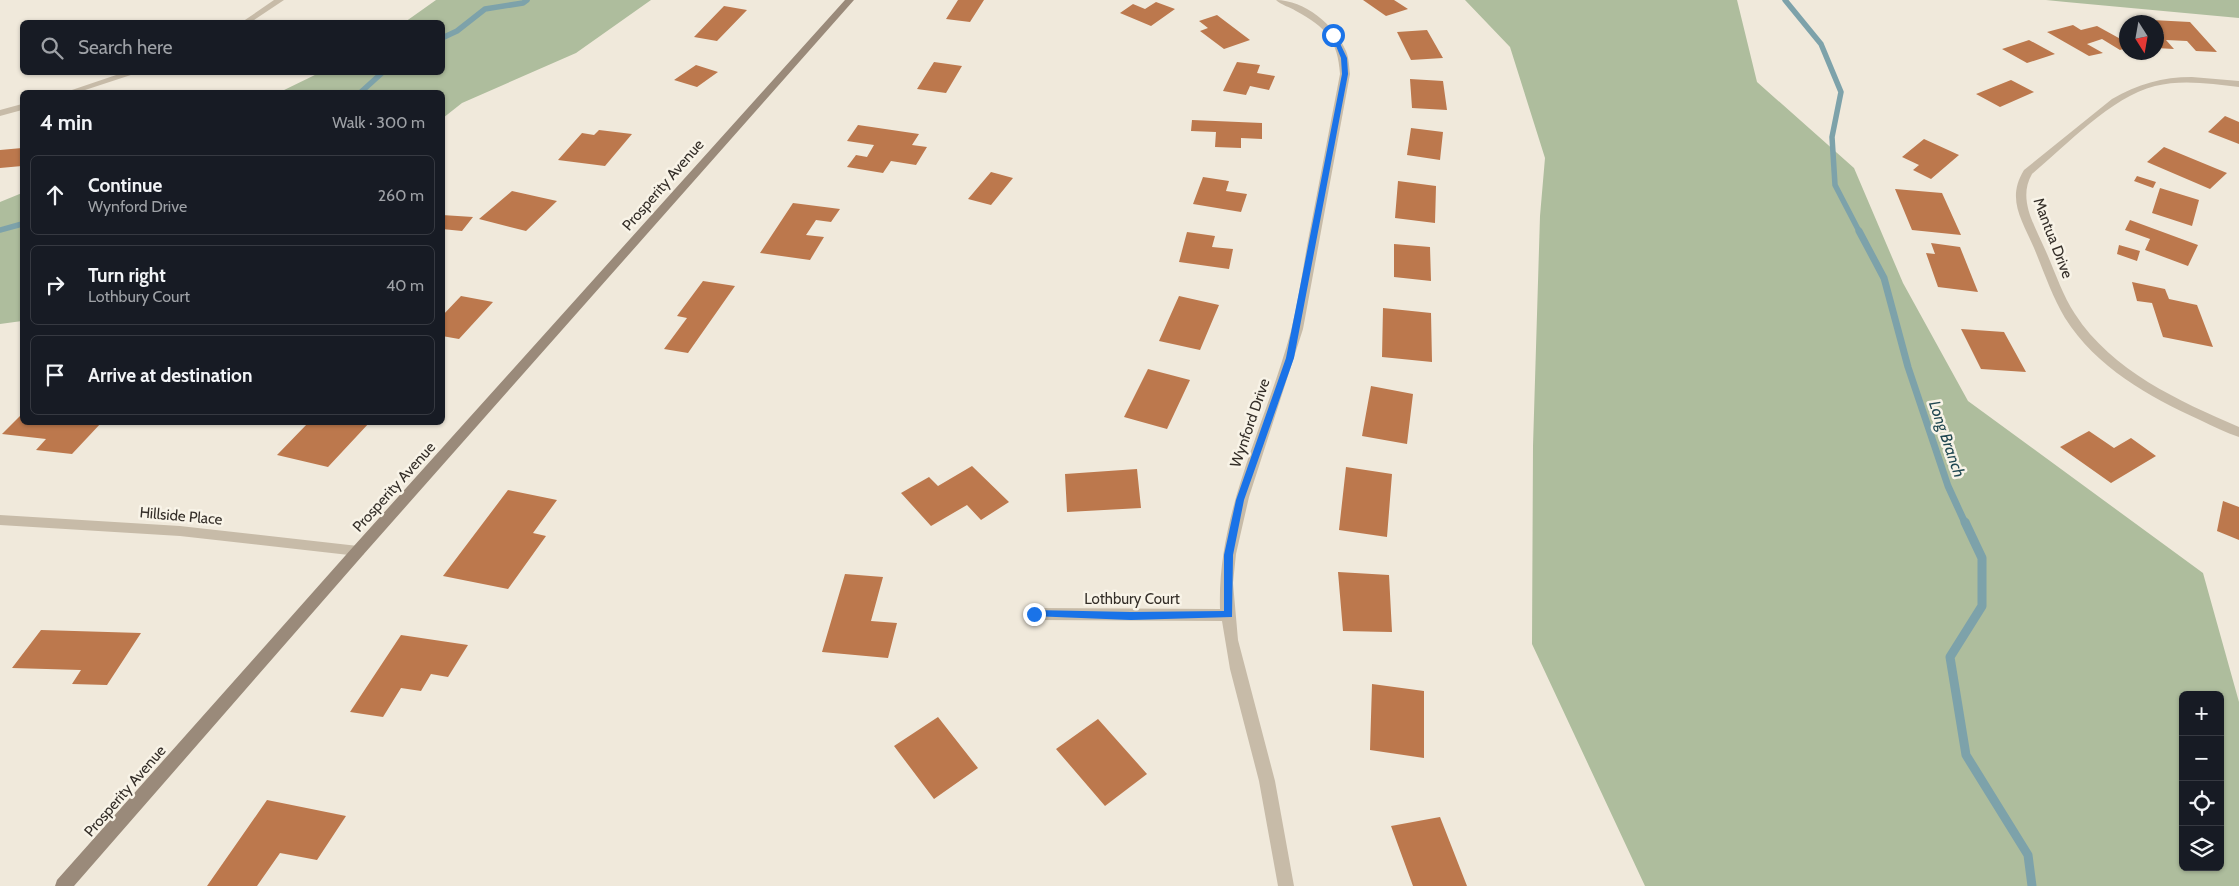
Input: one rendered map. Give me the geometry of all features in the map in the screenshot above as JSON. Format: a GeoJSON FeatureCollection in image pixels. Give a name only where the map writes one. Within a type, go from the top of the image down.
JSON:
{"type":"FeatureCollection","features":[{"type":"Feature","properties":{"kind":"main road","name":"Prosperity Avenue"},"geometry":{"type":"LineString","coordinates":[[63,886],[358,551],[850,0]]}},
{"type":"Feature","properties":{"kind":"street"},"geometry":{"type":"LineString","coordinates":[[249,20],[280,0]]}},
{"type":"Feature","properties":{"kind":"street","name":"Wynford Drive"},"geometry":{"type":"LineString","coordinates":[[1280,0],[1304,11],[1333,35],[1344,58],[1345,74],[1292,348],[1240,500],[1229,555],[1228,614],[1242,685],[1267,782],[1286,886]]}},
{"type":"Feature","properties":{"kind":"street"},"geometry":{"type":"LineString","coordinates":[[78,90],[126,75]]}},
{"type":"Feature","properties":{"kind":"street","name":"Mantua Drive"},"geometry":{"type":"LineString","coordinates":[[2239,84],[2182,80],[2143,86],[2105,110],[2028,172],[2021,186],[2021,201],[2029,225],[2061,300],[2075,324],[2093,345],[2118,368],[2150,390],[2186,410],[2239,432]]}},
{"type":"Feature","properties":{"kind":"street"},"geometry":{"type":"LineString","coordinates":[[0,114],[20,108]]}},
{"type":"Feature","properties":{"kind":"street","name":"Hillside Place"},"geometry":{"type":"LineString","coordinates":[[0,520],[180,531],[358,551]]}},
{"type":"Feature","properties":{"kind":"street","name":"Lothbury Court"},"geometry":{"type":"LineString","coordinates":[[1034,614],[1131,616],[1228,614]]}},
{"type":"Feature","properties":{"kind":"green space"},"geometry":{"type":"Polygon","coordinates":[[[436,0],[651,0],[576,53],[462,103],[445,116],[445,90],[284,90],[315,75],[445,75],[445,20],[408,20],[436,0]]]}},
{"type":"Feature","properties":{"kind":"green space"},"geometry":{"type":"Polygon","coordinates":[[[1465,0],[1737,0],[1757,82],[1854,168],[1903,283],[1968,401],[2203,573],[2239,702],[2239,886],[1645,886],[1532,644],[1533,446],[1540,216],[1545,158],[1510,47],[1465,0]]]}},
{"type":"Feature","properties":{"kind":"green space"},"geometry":{"type":"Polygon","coordinates":[[[2046,0],[2239,0],[2239,18],[2066,2],[2046,0]]]}},
{"type":"Feature","properties":{"kind":"green space"},"geometry":{"type":"Polygon","coordinates":[[[20,194],[20,321],[0,324],[0,202],[20,194]]]}},
{"type":"Feature","properties":{"kind":"building"},"geometry":{"type":"Polygon","coordinates":[[[958,0],[984,0],[970,22],[946,19],[958,0]]]}},
{"type":"Feature","properties":{"kind":"building"},"geometry":{"type":"Polygon","coordinates":[[[1363,0],[1394,0],[1408,9],[1386,16],[1363,0]]]}},
{"type":"Feature","properties":{"kind":"building"},"geometry":{"type":"Polygon","coordinates":[[[1156,2],[1175,9],[1151,26],[1120,13],[1133,4],[1145,9],[1156,2]]]}},
{"type":"Feature","properties":{"kind":"building"},"geometry":{"type":"Polygon","coordinates":[[[724,6],[747,10],[717,41],[694,37],[724,6]]]}},
{"type":"Feature","properties":{"kind":"building"},"geometry":{"type":"Polygon","coordinates":[[[1217,15],[1250,40],[1224,49],[1200,31],[1208,28],[1199,21],[1217,15]]]}},
{"type":"Feature","properties":{"kind":"building"},"geometry":{"type":"Polygon","coordinates":[[[2164,21],[2190,22],[2217,52],[2196,51],[2187,41],[2166,40],[2174,49],[2164,48],[2164,21]]]}},
{"type":"Feature","properties":{"kind":"building"},"geometry":{"type":"Polygon","coordinates":[[[2073,25],[2081,30],[2097,26],[2119,38],[2119,49],[2102,39],[2087,44],[2103,53],[2089,56],[2047,32],[2073,25]]]}},
{"type":"Feature","properties":{"kind":"building"},"geometry":{"type":"Polygon","coordinates":[[[1427,30],[1443,58],[1411,60],[1397,32],[1427,30]]]}},
{"type":"Feature","properties":{"kind":"building"},"geometry":{"type":"Polygon","coordinates":[[[2029,40],[2055,54],[2027,63],[2002,49],[2029,40]]]}},
{"type":"Feature","properties":{"kind":"building"},"geometry":{"type":"Polygon","coordinates":[[[934,62],[962,66],[946,93],[917,89],[934,62]]]}},
{"type":"Feature","properties":{"kind":"building"},"geometry":{"type":"Polygon","coordinates":[[[1237,62],[1260,65],[1257,73],[1275,76],[1269,90],[1250,86],[1246,95],[1223,91],[1237,62]]]}},
{"type":"Feature","properties":{"kind":"building"},"geometry":{"type":"Polygon","coordinates":[[[696,65],[718,72],[697,87],[674,80],[696,65]]]}},
{"type":"Feature","properties":{"kind":"building"},"geometry":{"type":"Polygon","coordinates":[[[1410,79],[1443,81],[1447,110],[1412,108],[1410,79]]]}},
{"type":"Feature","properties":{"kind":"building"},"geometry":{"type":"Polygon","coordinates":[[[2011,80],[2034,92],[2000,107],[1976,94],[2011,80]]]}},
{"type":"Feature","properties":{"kind":"building"},"geometry":{"type":"Polygon","coordinates":[[[2225,116],[2239,122],[2239,144],[2208,132],[2225,116]]]}},
{"type":"Feature","properties":{"kind":"building"},"geometry":{"type":"Polygon","coordinates":[[[1192,120],[1262,123],[1262,139],[1241,138],[1241,148],[1215,147],[1216,132],[1191,131],[1192,120]]]}},
{"type":"Feature","properties":{"kind":"building"},"geometry":{"type":"Polygon","coordinates":[[[858,125],[919,134],[912,145],[927,147],[916,165],[891,161],[883,173],[847,167],[856,155],[867,157],[874,145],[847,141],[858,125]]]}},
{"type":"Feature","properties":{"kind":"building"},"geometry":{"type":"Polygon","coordinates":[[[1411,128],[1443,132],[1440,160],[1407,155],[1411,128]]]}},
{"type":"Feature","properties":{"kind":"building"},"geometry":{"type":"Polygon","coordinates":[[[599,130],[632,134],[605,166],[558,160],[582,133],[594,135],[599,130]]]}},
{"type":"Feature","properties":{"kind":"building"},"geometry":{"type":"Polygon","coordinates":[[[1924,139],[1959,155],[1931,179],[1913,170],[1919,165],[1902,157],[1924,139]]]}},
{"type":"Feature","properties":{"kind":"building"},"geometry":{"type":"Polygon","coordinates":[[[2164,147],[2227,173],[2210,189],[2147,162],[2164,147]]]}},
{"type":"Feature","properties":{"kind":"building"},"geometry":{"type":"Polygon","coordinates":[[[20,148],[20,166],[0,168],[0,150],[20,148]]]}},
{"type":"Feature","properties":{"kind":"building"},"geometry":{"type":"Polygon","coordinates":[[[991,172],[1013,178],[991,205],[968,199],[991,172]]]}},
{"type":"Feature","properties":{"kind":"building"},"geometry":{"type":"Polygon","coordinates":[[[2137,176],[2156,182],[2153,188],[2134,181],[2137,176]]]}},
{"type":"Feature","properties":{"kind":"building"},"geometry":{"type":"Polygon","coordinates":[[[1203,177],[1229,181],[1226,191],[1247,194],[1241,212],[1193,204],[1203,177]]]}},
{"type":"Feature","properties":{"kind":"building"},"geometry":{"type":"Polygon","coordinates":[[[1398,181],[1436,186],[1435,223],[1395,218],[1398,181]]]}},
{"type":"Feature","properties":{"kind":"building"},"geometry":{"type":"Polygon","coordinates":[[[2160,188],[2199,200],[2192,226],[2152,213],[2160,188]]]}},
{"type":"Feature","properties":{"kind":"building"},"geometry":{"type":"Polygon","coordinates":[[[1895,189],[1942,193],[1961,235],[1912,230],[1895,189]]]}},
{"type":"Feature","properties":{"kind":"building"},"geometry":{"type":"Polygon","coordinates":[[[512,191],[557,201],[526,231],[479,219],[512,191]]]}},
{"type":"Feature","properties":{"kind":"building"},"geometry":{"type":"Polygon","coordinates":[[[793,203],[840,209],[831,222],[816,220],[806,235],[824,237],[810,260],[760,253],[793,203]]]}},
{"type":"Feature","properties":{"kind":"building"},"geometry":{"type":"Polygon","coordinates":[[[445,215],[473,217],[462,231],[445,229],[445,215]]]}},
{"type":"Feature","properties":{"kind":"building"},"geometry":{"type":"Polygon","coordinates":[[[2130,220],[2198,245],[2188,266],[2145,250],[2150,239],[2125,230],[2130,220]]]}},
{"type":"Feature","properties":{"kind":"building"},"geometry":{"type":"Polygon","coordinates":[[[1187,232],[1215,236],[1212,247],[1233,249],[1229,269],[1179,262],[1187,232]]]}},
{"type":"Feature","properties":{"kind":"building"},"geometry":{"type":"Polygon","coordinates":[[[1931,243],[1960,247],[1978,292],[1938,287],[1926,253],[1935,254],[1931,243]]]}},
{"type":"Feature","properties":{"kind":"building"},"geometry":{"type":"Polygon","coordinates":[[[1394,244],[1430,247],[1431,281],[1394,277],[1394,244]]]}},
{"type":"Feature","properties":{"kind":"building"},"geometry":{"type":"Polygon","coordinates":[[[2119,245],[2140,251],[2137,261],[2117,254],[2119,245]]]}},
{"type":"Feature","properties":{"kind":"building"},"geometry":{"type":"Polygon","coordinates":[[[703,281],[735,286],[688,353],[664,349],[687,318],[677,316],[703,281]]]}},
{"type":"Feature","properties":{"kind":"building"},"geometry":{"type":"Polygon","coordinates":[[[2132,282],[2165,289],[2169,299],[2197,305],[2213,347],[2163,337],[2152,303],[2137,301],[2132,282]]]}},
{"type":"Feature","properties":{"kind":"building"},"geometry":{"type":"Polygon","coordinates":[[[461,296],[493,302],[459,339],[445,337],[445,313],[461,296]]]}},
{"type":"Feature","properties":{"kind":"building"},"geometry":{"type":"Polygon","coordinates":[[[1179,296],[1219,305],[1200,350],[1159,341],[1179,296]]]}},
{"type":"Feature","properties":{"kind":"building"},"geometry":{"type":"Polygon","coordinates":[[[1383,308],[1431,313],[1432,362],[1382,357],[1383,308]]]}},
{"type":"Feature","properties":{"kind":"building"},"geometry":{"type":"Polygon","coordinates":[[[1961,329],[2004,332],[2026,372],[1981,369],[1961,329]]]}},
{"type":"Feature","properties":{"kind":"building"},"geometry":{"type":"Polygon","coordinates":[[[1148,369],[1190,380],[1167,429],[1124,417],[1148,369]]]}},
{"type":"Feature","properties":{"kind":"building"},"geometry":{"type":"Polygon","coordinates":[[[1371,386],[1413,394],[1407,444],[1362,436],[1371,386]]]}},
{"type":"Feature","properties":{"kind":"building"},"geometry":{"type":"Polygon","coordinates":[[[20,416],[20,425],[99,425],[72,454],[36,450],[46,439],[2,434],[20,416]]]}},
{"type":"Feature","properties":{"kind":"building"},"geometry":{"type":"Polygon","coordinates":[[[306,425],[367,425],[328,467],[277,455],[306,425]]]}},
{"type":"Feature","properties":{"kind":"building"},"geometry":{"type":"Polygon","coordinates":[[[2089,431],[2114,448],[2131,438],[2156,456],[2111,483],[2060,447],[2089,431]]]}},
{"type":"Feature","properties":{"kind":"building"},"geometry":{"type":"Polygon","coordinates":[[[972,466],[1009,502],[981,520],[967,505],[931,526],[901,493],[929,477],[938,486],[972,466]]]}},
{"type":"Feature","properties":{"kind":"building"},"geometry":{"type":"Polygon","coordinates":[[[1346,467],[1392,474],[1387,537],[1339,530],[1346,467]]]}},
{"type":"Feature","properties":{"kind":"building"},"geometry":{"type":"Polygon","coordinates":[[[1137,469],[1141,508],[1067,512],[1065,474],[1137,469]]]}},
{"type":"Feature","properties":{"kind":"building"},"geometry":{"type":"Polygon","coordinates":[[[508,490],[557,500],[533,533],[546,536],[508,589],[443,576],[508,490]]]}},
{"type":"Feature","properties":{"kind":"building"},"geometry":{"type":"Polygon","coordinates":[[[2223,501],[2239,507],[2239,540],[2217,531],[2223,501]]]}},
{"type":"Feature","properties":{"kind":"building"},"geometry":{"type":"Polygon","coordinates":[[[1338,572],[1389,575],[1392,632],[1343,631],[1338,572]]]}},
{"type":"Feature","properties":{"kind":"building"},"geometry":{"type":"Polygon","coordinates":[[[845,574],[883,577],[871,621],[897,623],[888,658],[822,652],[845,574]]]}},
{"type":"Feature","properties":{"kind":"building"},"geometry":{"type":"Polygon","coordinates":[[[41,630],[141,633],[107,685],[72,684],[81,670],[12,668],[41,630]]]}},
{"type":"Feature","properties":{"kind":"building"},"geometry":{"type":"Polygon","coordinates":[[[401,635],[468,645],[448,677],[431,674],[421,691],[401,688],[383,717],[350,712],[401,635]]]}},
{"type":"Feature","properties":{"kind":"building"},"geometry":{"type":"Polygon","coordinates":[[[1372,684],[1424,691],[1424,758],[1370,750],[1372,684]]]}},
{"type":"Feature","properties":{"kind":"building"},"geometry":{"type":"Polygon","coordinates":[[[938,717],[978,768],[934,799],[894,746],[938,717]]]}},
{"type":"Feature","properties":{"kind":"building"},"geometry":{"type":"Polygon","coordinates":[[[1098,719],[1147,774],[1105,806],[1056,749],[1098,719]]]}},
{"type":"Feature","properties":{"kind":"building"},"geometry":{"type":"Polygon","coordinates":[[[267,800],[346,816],[317,860],[280,853],[257,886],[207,886],[267,800]]]}},
{"type":"Feature","properties":{"kind":"building"},"geometry":{"type":"Polygon","coordinates":[[[1440,817],[1467,886],[1413,886],[1391,826],[1440,817]]]}},
{"type":"Feature","properties":{"kind":"waterway"},"geometry":{"type":"LineString","coordinates":[[445,37],[457,31],[485,9],[523,3],[527,0]]}},
{"type":"Feature","properties":{"kind":"waterway","name":"Long Branch"},"geometry":{"type":"LineString","coordinates":[[1785,0],[1821,44],[1841,92],[1832,137],[1835,185],[1860,233]]}},
{"type":"Feature","properties":{"kind":"waterway"},"geometry":{"type":"LineString","coordinates":[[363,90],[380,75]]}},
{"type":"Feature","properties":{"kind":"waterway"},"geometry":{"type":"LineString","coordinates":[[0,230],[20,225]]}},
{"type":"Feature","properties":{"kind":"waterway","name":"Long Branch"},"geometry":{"type":"LineString","coordinates":[[1859,231],[1884,278],[1908,367],[1948,486],[1965,523]]}},
{"type":"Feature","properties":{"kind":"waterway","name":"Long Branch"},"geometry":{"type":"LineString","coordinates":[[1965,522],[1982,558],[1982,606],[1950,657],[1966,755],[2028,855],[2032,886]]}},
{"type":"Feature","properties":{"kind":"route"},"geometry":{"type":"LineString","coordinates":[[1034,614],[1131,616],[1228,614],[1229,555],[1240,500],[1290,358],[1345,74],[1342,50],[1333,35]]}}]}
